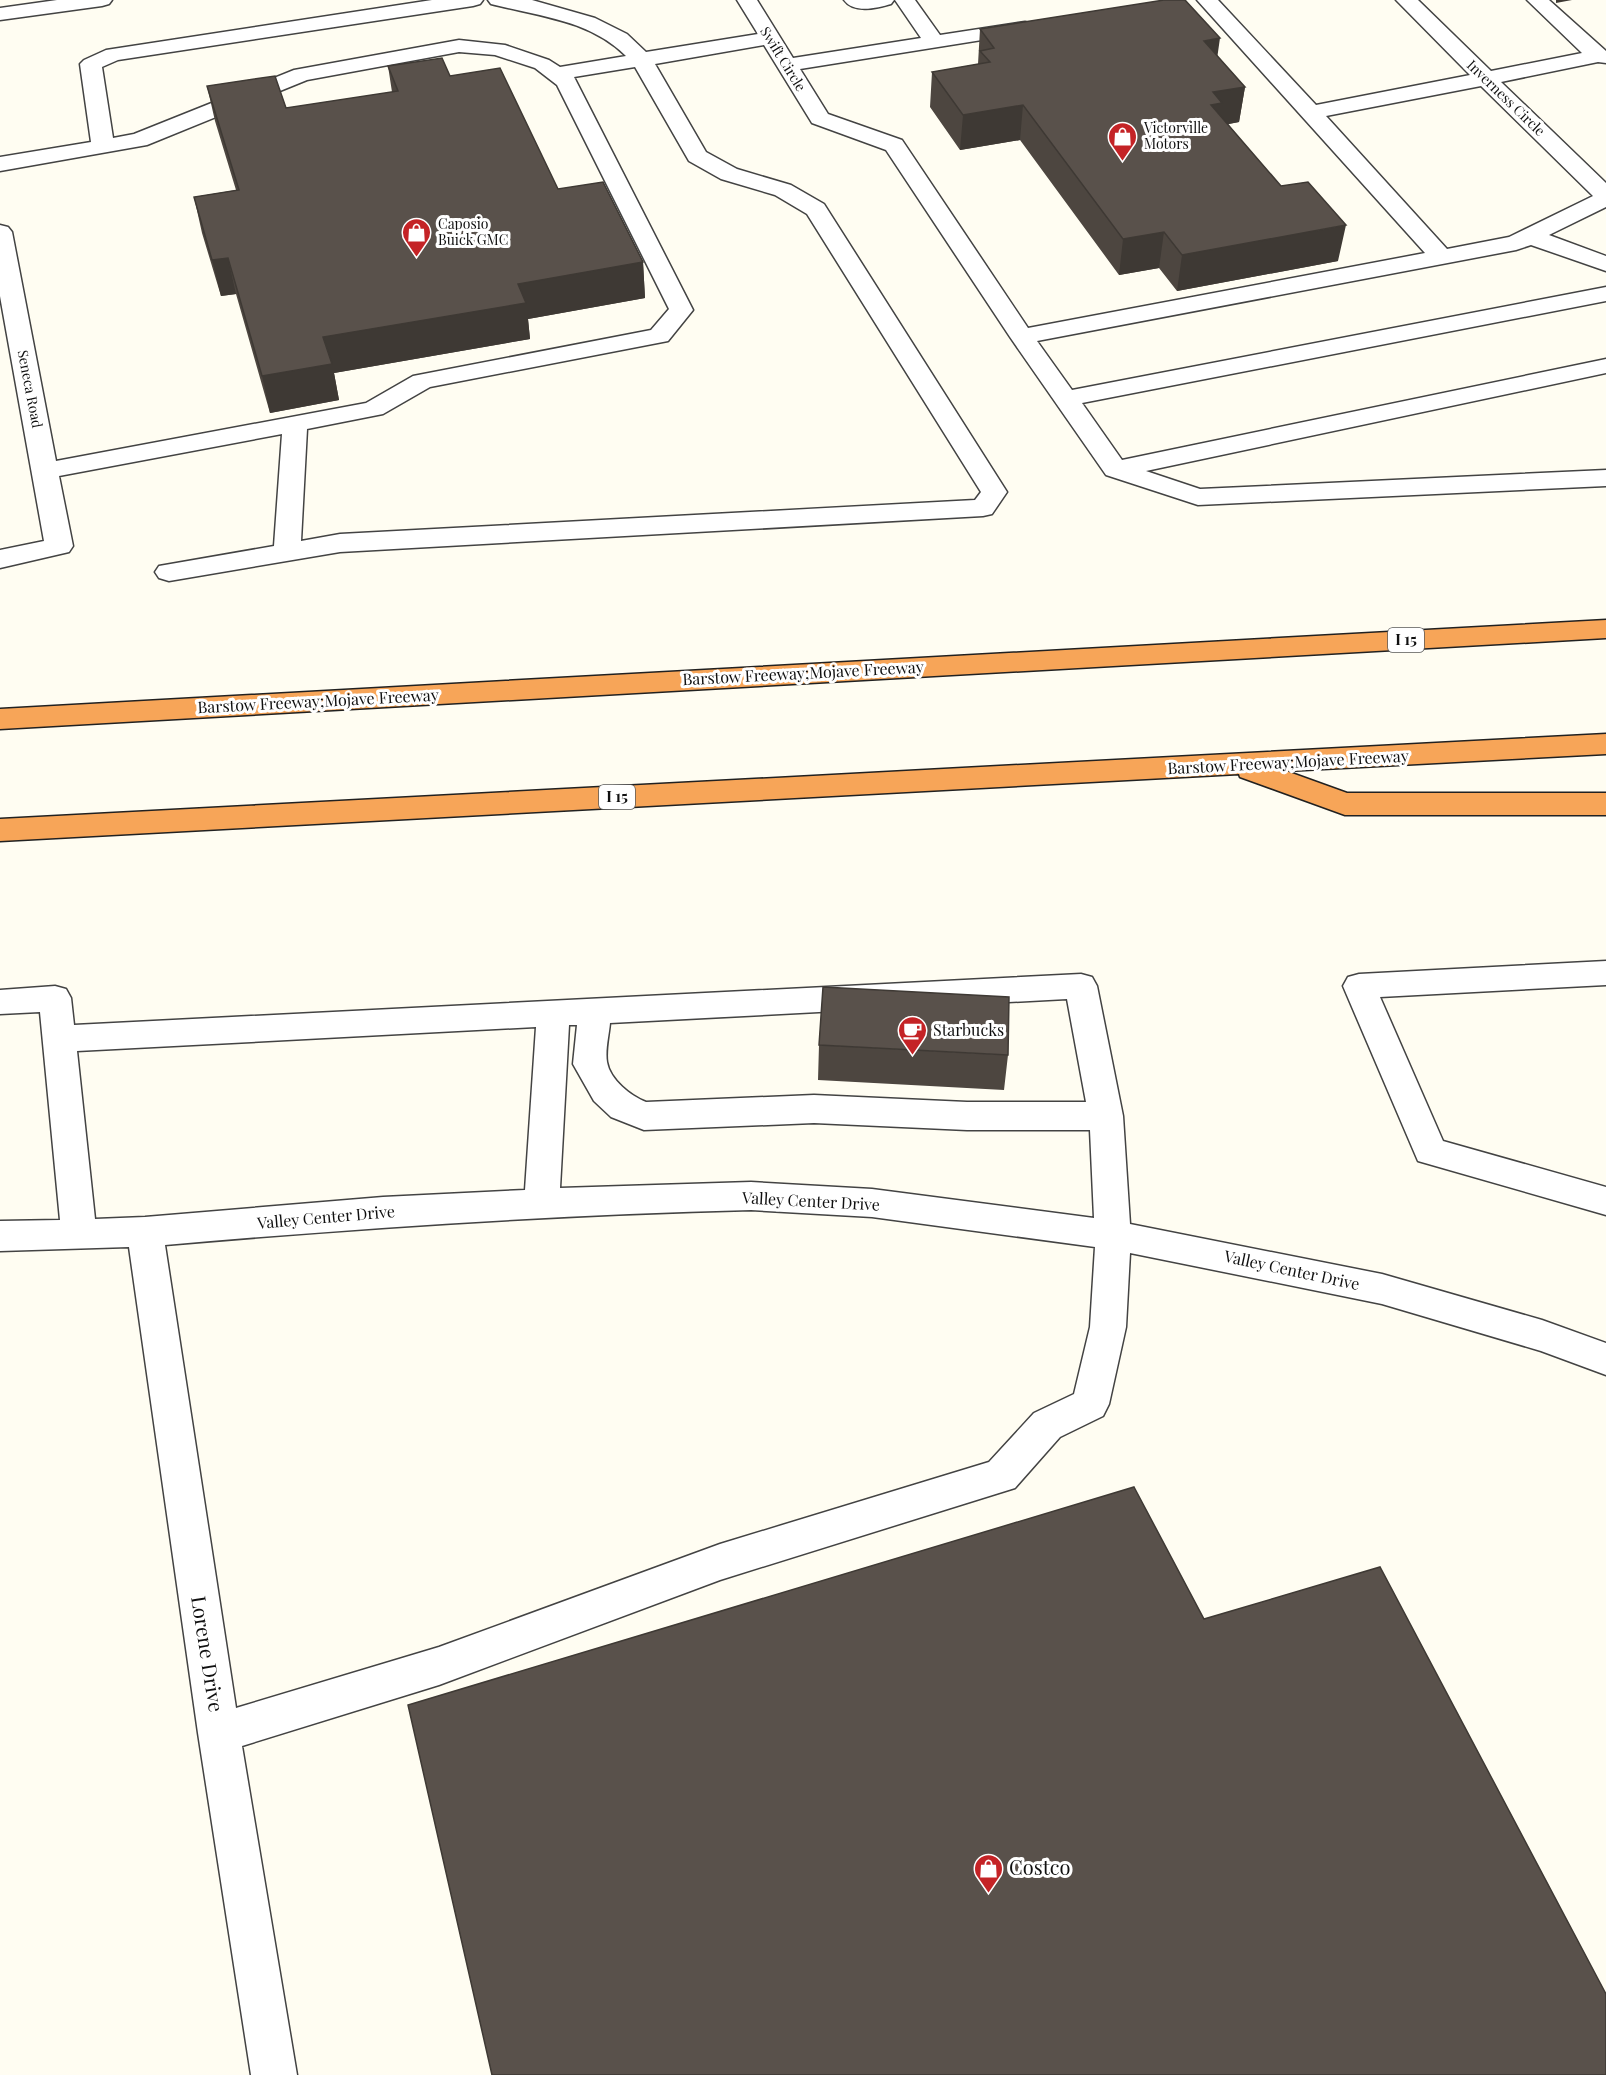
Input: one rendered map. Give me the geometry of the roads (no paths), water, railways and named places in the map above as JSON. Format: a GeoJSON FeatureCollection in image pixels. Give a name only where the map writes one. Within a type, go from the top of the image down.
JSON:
{"type":"FeatureCollection","features":[{"type":"Feature","properties":{"kind":"highway"},"geometry":{"type":"LineString","coordinates":[[1206,650],[1606,609]]}},
{"type":"Feature","properties":{"kind":"highway","name":"Barstow Freeway;Mojave Freeway"},"geometry":{"type":"LineString","coordinates":[[0,719],[1606,629]]}},
{"type":"Feature","properties":{"kind":"highway","name":"Barstow Freeway;Mojave Freeway"},"geometry":{"type":"LineString","coordinates":[[0,830],[1606,744]]}},
{"type":"Feature","properties":{"kind":"highway"},"geometry":{"type":"LineString","coordinates":[[1235,765],[1346,804],[1606,804]]}},
{"type":"Feature","properties":{"kind":"street"},"geometry":{"type":"LineString","coordinates":[[0,14],[102,0]]}},
{"type":"Feature","properties":{"kind":"street"},"geometry":{"type":"LineString","coordinates":[[103,146],[91,64],[113,54],[473,0]]}},
{"type":"Feature","properties":{"kind":"street"},"geometry":{"type":"LineString","coordinates":[[169,572],[287,550],[340,543],[983,508],[994,492],[816,209],[783,190],[729,174],[697,156],[642,60],[620,38],[588,22],[524,4],[498,0]]}},
{"type":"Feature","properties":{"kind":"street","name":"Swift Circle"},"geometry":{"type":"LineString","coordinates":[[747,0],[820,118],[894,145],[1022,337]]}},
{"type":"Feature","properties":{"kind":"street"},"geometry":{"type":"LineString","coordinates":[[854,0],[860,3],[884,0]]}},
{"type":"Feature","properties":{"kind":"street"},"geometry":{"type":"LineString","coordinates":[[905,0],[934,42]]}},
{"type":"Feature","properties":{"kind":"street","name":"Inverness Circle"},"geometry":{"type":"LineString","coordinates":[[1406,0],[1606,197]]}},
{"type":"Feature","properties":{"kind":"street"},"geometry":{"type":"LineString","coordinates":[[1537,0],[1602,56]]}},
{"type":"Feature","properties":{"kind":"street"},"geometry":{"type":"LineString","coordinates":[[1199,1],[1311,112],[1441,257]]}},
{"type":"Feature","properties":{"kind":"street"},"geometry":{"type":"LineString","coordinates":[[786,65],[1050,24]]}},
{"type":"Feature","properties":{"kind":"street"},"geometry":{"type":"LineString","coordinates":[[556,74],[770,38]]}},
{"type":"Feature","properties":{"kind":"street"},"geometry":{"type":"LineString","coordinates":[[0,164],[139,140],[302,75],[459,46],[498,49],[542,64],[566,81],[681,310],[659,336],[422,381],[374,409],[45,471]]}},
{"type":"Feature","properties":{"kind":"street"},"geometry":{"type":"LineString","coordinates":[[1311,112],[1426,92],[1485,78],[1602,56]]}},
{"type":"Feature","properties":{"kind":"street"},"geometry":{"type":"LineString","coordinates":[[1606,197],[1516,243],[1022,337],[1115,469],[1198,497],[1606,478]]}},
{"type":"Feature","properties":{"kind":"street","name":"Seneca Road"},"geometry":{"type":"LineString","coordinates":[[0,232],[9,326],[45,471],[59,546],[0,559]]}},
{"type":"Feature","properties":{"kind":"street"},"geometry":{"type":"LineString","coordinates":[[1529,236],[1606,264]]}},
{"type":"Feature","properties":{"kind":"street"},"geometry":{"type":"LineString","coordinates":[[1065,399],[1606,294]]}},
{"type":"Feature","properties":{"kind":"street"},"geometry":{"type":"LineString","coordinates":[[1115,469],[1606,366]]}},
{"type":"Feature","properties":{"kind":"street"},"geometry":{"type":"LineString","coordinates":[[287,550],[294,424]]}},
{"type":"Feature","properties":{"kind":"street"},"geometry":{"type":"LineString","coordinates":[[1606,973],[1359,986],[1430,1150],[1606,1201]]}},
{"type":"Feature","properties":{"kind":"street"},"geometry":{"type":"LineString","coordinates":[[59,1039],[1081,986],[1106,1116],[1113,1235],[1108,1328],[1090,1404],[1047,1425],[1001,1476],[720,1562],[439,1666],[219,1733]]}},
{"type":"Feature","properties":{"kind":"street"},"geometry":{"type":"LineString","coordinates":[[0,1002],[55,999],[79,1233]]}},
{"type":"Feature","properties":{"kind":"street"},"geometry":{"type":"LineString","coordinates":[[594,1011],[590,1064],[606,1092],[623,1107],[644,1116],[814,1108],[967,1116],[1106,1116]]}},
{"type":"Feature","properties":{"kind":"street"},"geometry":{"type":"LineString","coordinates":[[542,1203],[553,1013]]}},
{"type":"Feature","properties":{"kind":"street","name":"Valley Center Drive"},"geometry":{"type":"LineString","coordinates":[[0,1236],[145,1232],[383,1212],[542,1203],[751,1196],[872,1203],[1113,1235],[1382,1289],[1542,1335],[1606,1359]]}},
{"type":"Feature","properties":{"kind":"street","name":"Lorene Drive"},"geometry":{"type":"LineString","coordinates":[[145,1232],[219,1733],[274,2075]]}},
{"type":"Feature","properties":{"kind":"place","name":"Victorville Motors"},"geometry":{"type":"Point","coordinates":[1123,162]}},
{"type":"Feature","properties":{"kind":"place","name":"Caposio Buick GMC"},"geometry":{"type":"Point","coordinates":[417,258]}},
{"type":"Feature","properties":{"kind":"place","name":"Starbucks"},"geometry":{"type":"Point","coordinates":[912,1056]}},
{"type":"Feature","properties":{"kind":"place","name":"Costco"},"geometry":{"type":"Point","coordinates":[988,1894]}}]}
